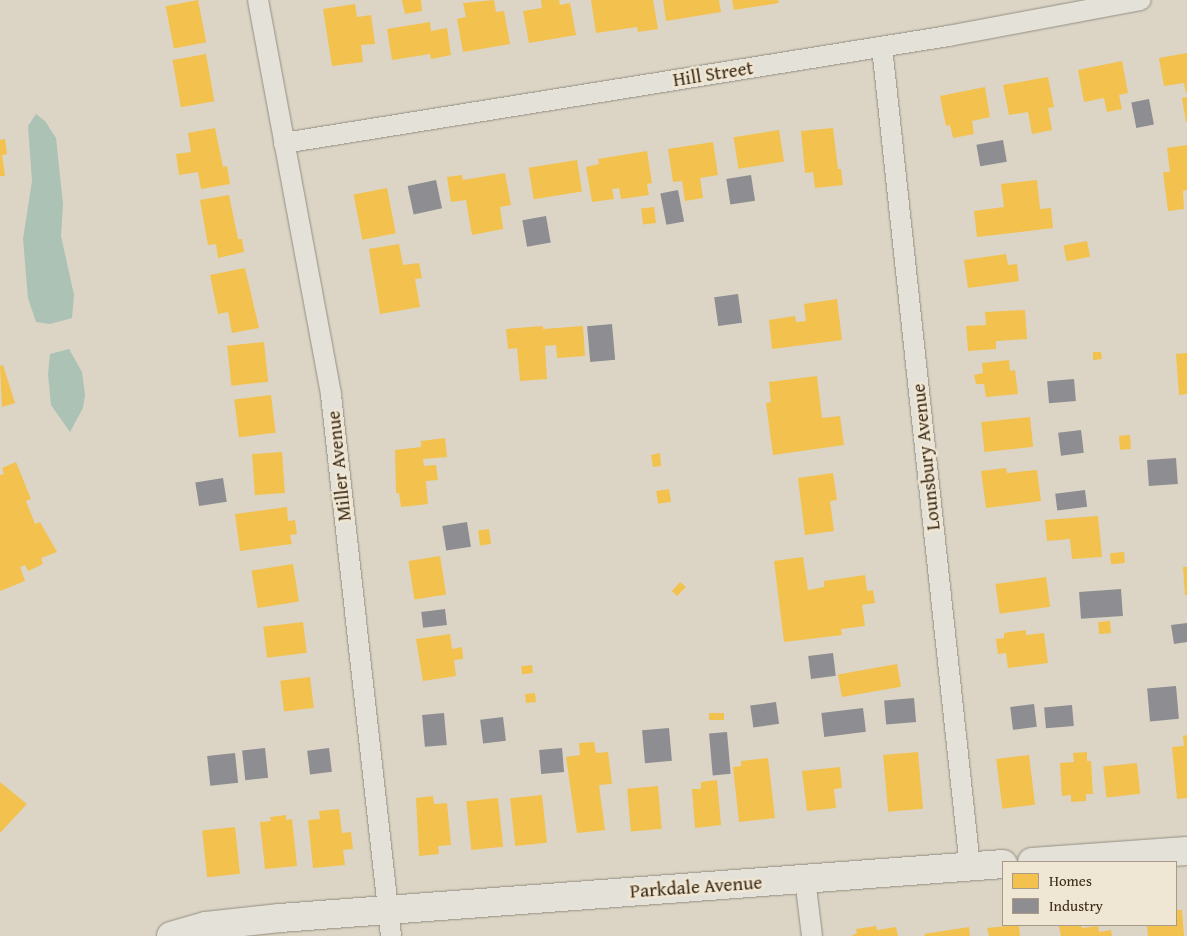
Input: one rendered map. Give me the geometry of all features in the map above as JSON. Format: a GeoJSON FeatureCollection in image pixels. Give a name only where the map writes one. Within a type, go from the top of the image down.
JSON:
{"type":"FeatureCollection","features":[{"type":"Feature","properties":{"kind":"main road"},"geometry":{"type":"LineString","coordinates":[[1046,861],[1187,851]]}},
{"type":"Feature","properties":{"kind":"main road","name":"Parkdale Avenue"},"geometry":{"type":"LineString","coordinates":[[171,936],[240,921],[390,923],[805,879],[1002,864]]}},
{"type":"Feature","properties":{"kind":"street","name":"Miller Avenue"},"geometry":{"type":"LineString","coordinates":[[258,0],[331,395],[390,923]]}},
{"type":"Feature","properties":{"kind":"street","name":"Hill Street"},"geometry":{"type":"LineString","coordinates":[[284,143],[882,47],[1141,0]]}},
{"type":"Feature","properties":{"kind":"street","name":"Lounsbury Avenue"},"geometry":{"type":"LineString","coordinates":[[882,47],[970,866]]}},
{"type":"Feature","properties":{"kind":"street"},"geometry":{"type":"LineString","coordinates":[[805,879],[812,936]]}},
{"type":"Feature","properties":{"kind":"shaded area"},"geometry":{"type":"Polygon","coordinates":[[[36,114],[45,121],[56,138],[63,204],[61,236],[74,295],[72,318],[50,324],[36,322],[28,298],[23,239],[32,181],[28,126],[36,114]]]}},
{"type":"Feature","properties":{"kind":"shaded area"},"geometry":{"type":"Polygon","coordinates":[[[69,349],[82,372],[85,395],[83,408],[70,432],[51,405],[48,374],[50,354],[69,349]]]}},
{"type":"Feature","properties":{"kind":"building: Homes"},"geometry":{"type":"Polygon","coordinates":[[[198,0],[206,42],[174,49],[166,6],[198,0]]]}},
{"type":"Feature","properties":{"kind":"building: Homes"},"geometry":{"type":"Polygon","coordinates":[[[402,0],[421,0],[422,11],[405,14],[402,0]]]}},
{"type":"Feature","properties":{"kind":"building: Homes"},"geometry":{"type":"Polygon","coordinates":[[[494,0],[496,12],[504,11],[510,44],[463,52],[457,19],[466,17],[463,3],[494,0]]]}},
{"type":"Feature","properties":{"kind":"building: Homes"},"geometry":{"type":"Polygon","coordinates":[[[541,0],[559,0],[560,5],[570,3],[576,35],[529,43],[523,11],[542,8],[541,0]]]}},
{"type":"Feature","properties":{"kind":"building: Homes"},"geometry":{"type":"Polygon","coordinates":[[[591,0],[653,0],[658,29],[638,32],[637,27],[596,33],[591,0]]]}},
{"type":"Feature","properties":{"kind":"building: Homes"},"geometry":{"type":"Polygon","coordinates":[[[663,0],[719,0],[721,12],[666,21],[663,0]]]}},
{"type":"Feature","properties":{"kind":"building: Homes"},"geometry":{"type":"Polygon","coordinates":[[[732,0],[778,0],[779,3],[734,10],[732,0]]]}},
{"type":"Feature","properties":{"kind":"building: Homes"},"geometry":{"type":"Polygon","coordinates":[[[355,4],[357,17],[371,15],[375,44],[361,45],[363,62],[332,66],[323,9],[355,4]]]}},
{"type":"Feature","properties":{"kind":"building: Homes"},"geometry":{"type":"Polygon","coordinates":[[[430,22],[431,31],[447,28],[451,55],[431,59],[430,54],[392,60],[387,29],[430,22]]]}},
{"type":"Feature","properties":{"kind":"building: Homes"},"geometry":{"type":"Polygon","coordinates":[[[1187,53],[1187,93],[1184,83],[1164,86],[1159,58],[1187,53]]]}},
{"type":"Feature","properties":{"kind":"building: Homes"},"geometry":{"type":"Polygon","coordinates":[[[206,54],[214,101],[181,107],[173,60],[206,54]]]}},
{"type":"Feature","properties":{"kind":"building: Homes"},"geometry":{"type":"Polygon","coordinates":[[[1122,61],[1128,93],[1119,95],[1122,109],[1107,112],[1104,98],[1084,102],[1078,70],[1122,61]]]}},
{"type":"Feature","properties":{"kind":"building: Homes"},"geometry":{"type":"Polygon","coordinates":[[[1048,77],[1054,107],[1048,108],[1052,130],[1032,134],[1028,112],[1009,115],[1003,85],[1048,77]]]}},
{"type":"Feature","properties":{"kind":"building: Homes"},"geometry":{"type":"Polygon","coordinates":[[[985,87],[990,117],[972,121],[974,134],[953,138],[950,125],[946,126],[940,96],[985,87]]]}},
{"type":"Feature","properties":{"kind":"building: Homes"},"geometry":{"type":"Polygon","coordinates":[[[1187,97],[1187,122],[1186,122],[1182,98],[1187,97]]]}},
{"type":"Feature","properties":{"kind":"building: Homes"},"geometry":{"type":"Polygon","coordinates":[[[215,128],[223,167],[227,166],[230,184],[201,189],[198,172],[179,175],[176,154],[191,152],[188,133],[215,128]]]}},
{"type":"Feature","properties":{"kind":"building: Homes"},"geometry":{"type":"Polygon","coordinates":[[[833,128],[838,169],[841,169],[843,185],[815,188],[813,172],[805,173],[801,131],[833,128]]]}},
{"type":"Feature","properties":{"kind":"building: Homes"},"geometry":{"type":"Polygon","coordinates":[[[779,130],[784,162],[739,169],[734,137],[779,130]]]}},
{"type":"Feature","properties":{"kind":"building: Homes"},"geometry":{"type":"Polygon","coordinates":[[[5,139],[7,154],[2,155],[5,176],[0,176],[0,140],[5,139]]]}},
{"type":"Feature","properties":{"kind":"building: Homes"},"geometry":{"type":"Polygon","coordinates":[[[713,142],[718,175],[700,178],[703,198],[685,201],[682,181],[673,182],[668,149],[713,142]]]}},
{"type":"Feature","properties":{"kind":"building: Homes"},"geometry":{"type":"Polygon","coordinates":[[[1187,145],[1187,190],[1183,191],[1184,209],[1168,211],[1163,172],[1170,172],[1167,148],[1187,145]]]}},
{"type":"Feature","properties":{"kind":"building: Homes"},"geometry":{"type":"Polygon","coordinates":[[[647,151],[652,183],[647,184],[649,195],[621,199],[619,188],[612,189],[614,199],[592,202],[586,167],[599,164],[598,159],[647,151]]]}},
{"type":"Feature","properties":{"kind":"building: Homes"},"geometry":{"type":"Polygon","coordinates":[[[577,160],[582,192],[534,199],[529,168],[577,160]]]}},
{"type":"Feature","properties":{"kind":"building: Homes"},"geometry":{"type":"Polygon","coordinates":[[[505,173],[511,205],[500,207],[503,229],[472,235],[466,200],[451,202],[447,177],[462,175],[463,180],[505,173]]]}},
{"type":"Feature","properties":{"kind":"building: Homes"},"geometry":{"type":"Polygon","coordinates":[[[1037,180],[1040,209],[1051,208],[1053,228],[977,237],[974,211],[1004,207],[1001,184],[1037,180]]]}},
{"type":"Feature","properties":{"kind":"building: Homes"},"geometry":{"type":"Polygon","coordinates":[[[387,188],[396,233],[362,240],[354,194],[387,188]]]}},
{"type":"Feature","properties":{"kind":"building: Homes"},"geometry":{"type":"Polygon","coordinates":[[[229,195],[238,239],[242,239],[244,252],[218,258],[216,244],[208,245],[200,200],[229,195]]]}},
{"type":"Feature","properties":{"kind":"building: Homes"},"geometry":{"type":"Polygon","coordinates":[[[654,207],[656,223],[643,224],[641,209],[654,207]]]}},
{"type":"Feature","properties":{"kind":"building: Homes"},"geometry":{"type":"Polygon","coordinates":[[[1087,241],[1090,257],[1066,261],[1063,246],[1087,241]]]}},
{"type":"Feature","properties":{"kind":"building: Homes"},"geometry":{"type":"Polygon","coordinates":[[[399,244],[403,265],[419,263],[422,278],[415,279],[420,307],[380,314],[369,249],[399,244]]]}},
{"type":"Feature","properties":{"kind":"building: Homes"},"geometry":{"type":"Polygon","coordinates":[[[1006,254],[1008,265],[1017,264],[1019,281],[968,288],[964,260],[1006,254]]]}},
{"type":"Feature","properties":{"kind":"building: Homes"},"geometry":{"type":"Polygon","coordinates":[[[245,268],[259,328],[232,333],[228,312],[218,314],[210,275],[245,268]]]}},
{"type":"Feature","properties":{"kind":"building: Homes"},"geometry":{"type":"Polygon","coordinates":[[[837,299],[842,340],[772,349],[769,320],[795,316],[796,322],[806,321],[804,304],[837,299]]]}},
{"type":"Feature","properties":{"kind":"building: Homes"},"geometry":{"type":"Polygon","coordinates":[[[1025,310],[1027,339],[996,341],[996,349],[968,351],[966,326],[986,325],[985,312],[1025,310]]]}},
{"type":"Feature","properties":{"kind":"building: Homes"},"geometry":{"type":"Polygon","coordinates":[[[543,326],[543,329],[583,326],[585,356],[557,358],[556,345],[545,346],[547,379],[520,381],[517,348],[508,349],[506,329],[543,326]]]}},
{"type":"Feature","properties":{"kind":"building: Homes"},"geometry":{"type":"Polygon","coordinates":[[[264,342],[268,382],[231,386],[227,346],[264,342]]]}},
{"type":"Feature","properties":{"kind":"building: Homes"},"geometry":{"type":"Polygon","coordinates":[[[1093,352],[1101,352],[1102,359],[1093,360],[1093,352]]]}},
{"type":"Feature","properties":{"kind":"building: Homes"},"geometry":{"type":"Polygon","coordinates":[[[1187,353],[1187,394],[1179,395],[1176,354],[1187,353]]]}},
{"type":"Feature","properties":{"kind":"building: Homes"},"geometry":{"type":"Polygon","coordinates":[[[1009,360],[1010,371],[1015,370],[1018,394],[986,397],[984,384],[976,384],[974,375],[983,373],[982,363],[1009,360]]]}},
{"type":"Feature","properties":{"kind":"building: Homes"},"geometry":{"type":"Polygon","coordinates":[[[3,365],[15,403],[2,407],[0,366],[3,365]]]}},
{"type":"Feature","properties":{"kind":"building: Homes"},"geometry":{"type":"Polygon","coordinates":[[[817,376],[822,418],[840,416],[844,445],[773,455],[766,403],[771,402],[769,382],[817,376]]]}},
{"type":"Feature","properties":{"kind":"building: Homes"},"geometry":{"type":"Polygon","coordinates":[[[271,395],[276,433],[239,437],[234,400],[271,395]]]}},
{"type":"Feature","properties":{"kind":"building: Homes"},"geometry":{"type":"Polygon","coordinates":[[[1030,417],[1033,447],[984,452],[981,422],[1030,417]]]}},
{"type":"Feature","properties":{"kind":"building: Homes"},"geometry":{"type":"Polygon","coordinates":[[[1130,435],[1131,449],[1120,450],[1119,436],[1130,435]]]}},
{"type":"Feature","properties":{"kind":"building: Homes"},"geometry":{"type":"Polygon","coordinates":[[[445,438],[447,457],[423,459],[424,466],[436,465],[438,480],[426,481],[428,504],[401,507],[399,493],[396,493],[395,450],[421,447],[421,441],[445,438]]]}},
{"type":"Feature","properties":{"kind":"building: Homes"},"geometry":{"type":"Polygon","coordinates":[[[282,452],[285,493],[255,495],[252,454],[282,452]]]}},
{"type":"Feature","properties":{"kind":"building: Homes"},"geometry":{"type":"Polygon","coordinates":[[[660,453],[661,466],[653,467],[651,455],[660,453]]]}},
{"type":"Feature","properties":{"kind":"building: Homes"},"geometry":{"type":"Polygon","coordinates":[[[16,462],[31,499],[26,501],[35,524],[40,522],[57,552],[41,558],[43,564],[28,571],[25,565],[20,567],[25,581],[0,591],[0,475],[4,474],[2,468],[16,462]]]}},
{"type":"Feature","properties":{"kind":"building: Homes"},"geometry":{"type":"Polygon","coordinates":[[[1006,468],[1007,473],[1037,470],[1041,501],[986,508],[981,471],[1006,468]]]}},
{"type":"Feature","properties":{"kind":"building: Homes"},"geometry":{"type":"Polygon","coordinates":[[[833,473],[837,500],[830,501],[834,531],[805,535],[798,478],[833,473]]]}},
{"type":"Feature","properties":{"kind":"building: Homes"},"geometry":{"type":"Polygon","coordinates":[[[669,489],[671,502],[658,504],[656,491],[669,489]]]}},
{"type":"Feature","properties":{"kind":"building: Homes"},"geometry":{"type":"Polygon","coordinates":[[[287,507],[288,521],[295,520],[297,534],[290,535],[292,544],[240,551],[235,514],[287,507]]]}},
{"type":"Feature","properties":{"kind":"building: Homes"},"geometry":{"type":"Polygon","coordinates":[[[1098,516],[1102,557],[1072,559],[1070,539],[1047,541],[1045,520],[1098,516]]]}},
{"type":"Feature","properties":{"kind":"building: Homes"},"geometry":{"type":"Polygon","coordinates":[[[489,529],[491,544],[480,545],[478,531],[489,529]]]}},
{"type":"Feature","properties":{"kind":"building: Homes"},"geometry":{"type":"Polygon","coordinates":[[[1124,552],[1125,563],[1111,564],[1110,553],[1124,552]]]}},
{"type":"Feature","properties":{"kind":"building: Homes"},"geometry":{"type":"Polygon","coordinates":[[[440,556],[446,595],[414,600],[408,561],[440,556]]]}},
{"type":"Feature","properties":{"kind":"building: Homes"},"geometry":{"type":"Polygon","coordinates":[[[803,557],[808,590],[824,587],[824,581],[865,575],[867,591],[873,590],[875,603],[862,605],[865,626],[841,629],[842,635],[784,642],[774,561],[803,557]]]}},
{"type":"Feature","properties":{"kind":"building: Homes"},"geometry":{"type":"Polygon","coordinates":[[[293,564],[299,602],[257,608],[252,571],[293,564]]]}},
{"type":"Feature","properties":{"kind":"building: Homes"},"geometry":{"type":"Polygon","coordinates":[[[1183,567],[1187,567],[1187,595],[1185,595],[1183,567]]]}},
{"type":"Feature","properties":{"kind":"building: Homes"},"geometry":{"type":"Polygon","coordinates":[[[1046,577],[1050,607],[1000,614],[995,584],[1046,577]]]}},
{"type":"Feature","properties":{"kind":"building: Homes"},"geometry":{"type":"Polygon","coordinates":[[[680,582],[686,587],[677,596],[672,591],[680,582]]]}},
{"type":"Feature","properties":{"kind":"building: Homes"},"geometry":{"type":"Polygon","coordinates":[[[1110,621],[1111,633],[1099,634],[1098,622],[1110,621]]]}},
{"type":"Feature","properties":{"kind":"building: Homes"},"geometry":{"type":"Polygon","coordinates":[[[303,622],[307,653],[267,658],[263,627],[303,622]]]}},
{"type":"Feature","properties":{"kind":"building: Homes"},"geometry":{"type":"Polygon","coordinates":[[[1026,630],[1026,635],[1044,633],[1048,663],[1008,668],[1006,653],[998,654],[996,639],[1004,638],[1004,633],[1026,630]]]}},
{"type":"Feature","properties":{"kind":"building: Homes"},"geometry":{"type":"Polygon","coordinates":[[[450,634],[452,649],[462,647],[463,659],[454,660],[456,676],[423,681],[416,639],[450,634]]]}},
{"type":"Feature","properties":{"kind":"building: Homes"},"geometry":{"type":"Polygon","coordinates":[[[897,664],[901,687],[842,697],[838,674],[897,664]]]}},
{"type":"Feature","properties":{"kind":"building: Homes"},"geometry":{"type":"Polygon","coordinates":[[[532,665],[533,673],[522,674],[521,666],[532,665]]]}},
{"type":"Feature","properties":{"kind":"building: Homes"},"geometry":{"type":"Polygon","coordinates":[[[310,677],[314,708],[284,711],[280,681],[310,677]]]}},
{"type":"Feature","properties":{"kind":"building: Homes"},"geometry":{"type":"Polygon","coordinates":[[[535,693],[536,702],[526,703],[525,694],[535,693]]]}},
{"type":"Feature","properties":{"kind":"building: Homes"},"geometry":{"type":"Polygon","coordinates":[[[709,713],[724,713],[724,720],[709,720],[709,713]]]}},
{"type":"Feature","properties":{"kind":"building: Homes"},"geometry":{"type":"Polygon","coordinates":[[[1187,735],[1187,798],[1177,799],[1172,747],[1184,746],[1183,736],[1187,735]]]}},
{"type":"Feature","properties":{"kind":"building: Homes"},"geometry":{"type":"Polygon","coordinates":[[[594,742],[596,753],[608,752],[612,784],[599,785],[605,830],[577,833],[566,757],[580,755],[579,743],[594,742]]]}},
{"type":"Feature","properties":{"kind":"building: Homes"},"geometry":{"type":"Polygon","coordinates":[[[918,752],[923,809],[888,812],[883,755],[918,752]]]}},
{"type":"Feature","properties":{"kind":"building: Homes"},"geometry":{"type":"Polygon","coordinates":[[[1087,752],[1087,761],[1091,761],[1093,794],[1086,794],[1086,801],[1071,802],[1071,795],[1062,796],[1060,763],[1074,762],[1073,753],[1087,752]]]}},
{"type":"Feature","properties":{"kind":"building: Homes"},"geometry":{"type":"Polygon","coordinates":[[[1029,755],[1035,805],[1002,809],[996,759],[1029,755]]]}},
{"type":"Feature","properties":{"kind":"building: Homes"},"geometry":{"type":"Polygon","coordinates":[[[768,758],[775,818],[739,822],[733,767],[741,766],[741,761],[768,758]]]}},
{"type":"Feature","properties":{"kind":"building: Homes"},"geometry":{"type":"Polygon","coordinates":[[[1137,763],[1140,794],[1106,797],[1103,767],[1137,763]]]}},
{"type":"Feature","properties":{"kind":"building: Homes"},"geometry":{"type":"Polygon","coordinates":[[[840,767],[842,788],[834,789],[836,808],[807,811],[802,771],[840,767]]]}},
{"type":"Feature","properties":{"kind":"building: Homes"},"geometry":{"type":"Polygon","coordinates":[[[717,780],[721,825],[695,828],[692,789],[701,789],[701,782],[717,780]]]}},
{"type":"Feature","properties":{"kind":"building: Homes"},"geometry":{"type":"Polygon","coordinates":[[[0,782],[27,804],[0,833],[0,782]]]}},
{"type":"Feature","properties":{"kind":"building: Homes"},"geometry":{"type":"Polygon","coordinates":[[[658,786],[662,829],[631,832],[627,789],[658,786]]]}},
{"type":"Feature","properties":{"kind":"building: Homes"},"geometry":{"type":"Polygon","coordinates":[[[542,795],[547,843],[515,846],[510,798],[542,795]]]}},
{"type":"Feature","properties":{"kind":"building: Homes"},"geometry":{"type":"Polygon","coordinates":[[[433,796],[434,804],[447,803],[451,845],[438,846],[439,854],[419,856],[416,798],[433,796]]]}},
{"type":"Feature","properties":{"kind":"building: Homes"},"geometry":{"type":"Polygon","coordinates":[[[498,798],[503,847],[471,850],[466,801],[498,798]]]}},
{"type":"Feature","properties":{"kind":"building: Homes"},"geometry":{"type":"Polygon","coordinates":[[[339,809],[342,833],[351,832],[353,849],[343,850],[345,865],[313,868],[308,820],[320,819],[319,811],[339,809]]]}},
{"type":"Feature","properties":{"kind":"building: Homes"},"geometry":{"type":"Polygon","coordinates":[[[286,815],[286,820],[292,819],[297,866],[265,869],[260,822],[271,821],[270,817],[286,815]]]}},
{"type":"Feature","properties":{"kind":"building: Homes"},"geometry":{"type":"Polygon","coordinates":[[[235,827],[240,874],[207,877],[202,830],[235,827]]]}},
{"type":"Feature","properties":{"kind":"building: Homes"},"geometry":{"type":"Polygon","coordinates":[[[1177,910],[1182,910],[1184,936],[1148,936],[1147,926],[1177,926],[1177,910]]]}},
{"type":"Feature","properties":{"kind":"building: Homes"},"geometry":{"type":"Polygon","coordinates":[[[876,926],[877,930],[896,927],[898,936],[851,936],[857,933],[856,929],[876,926]]]}},
{"type":"Feature","properties":{"kind":"building: Homes"},"geometry":{"type":"Polygon","coordinates":[[[1019,926],[1020,936],[989,936],[987,928],[1019,926]]]}},
{"type":"Feature","properties":{"kind":"building: Homes"},"geometry":{"type":"Polygon","coordinates":[[[1059,926],[1081,926],[1082,928],[1098,926],[1099,932],[1111,930],[1112,936],[1061,936],[1059,926]]]}},
{"type":"Feature","properties":{"kind":"building: Homes"},"geometry":{"type":"Polygon","coordinates":[[[969,927],[970,936],[925,936],[924,934],[969,927]]]}},
{"type":"Feature","properties":{"kind":"building: Industry"},"geometry":{"type":"Polygon","coordinates":[[[1149,99],[1154,125],[1136,128],[1131,102],[1149,99]]]}},
{"type":"Feature","properties":{"kind":"building: Industry"},"geometry":{"type":"Polygon","coordinates":[[[1003,140],[1007,162],[980,166],[976,145],[1003,140]]]}},
{"type":"Feature","properties":{"kind":"building: Industry"},"geometry":{"type":"Polygon","coordinates":[[[751,175],[755,201],[730,205],[726,179],[751,175]]]}},
{"type":"Feature","properties":{"kind":"building: Industry"},"geometry":{"type":"Polygon","coordinates":[[[436,180],[442,208],[414,214],[408,186],[436,180]]]}},
{"type":"Feature","properties":{"kind":"building: Industry"},"geometry":{"type":"Polygon","coordinates":[[[678,190],[684,221],[666,225],[660,193],[678,190]]]}},
{"type":"Feature","properties":{"kind":"building: Industry"},"geometry":{"type":"Polygon","coordinates":[[[546,216],[551,243],[527,247],[522,220],[546,216]]]}},
{"type":"Feature","properties":{"kind":"building: Industry"},"geometry":{"type":"Polygon","coordinates":[[[738,294],[742,323],[718,326],[714,297],[738,294]]]}},
{"type":"Feature","properties":{"kind":"building: Industry"},"geometry":{"type":"Polygon","coordinates":[[[612,324],[615,360],[590,362],[587,326],[612,324]]]}},
{"type":"Feature","properties":{"kind":"building: Industry"},"geometry":{"type":"Polygon","coordinates":[[[1074,379],[1076,401],[1049,403],[1047,381],[1074,379]]]}},
{"type":"Feature","properties":{"kind":"building: Industry"},"geometry":{"type":"Polygon","coordinates":[[[1081,430],[1084,453],[1061,456],[1058,433],[1081,430]]]}},
{"type":"Feature","properties":{"kind":"building: Industry"},"geometry":{"type":"Polygon","coordinates":[[[1176,458],[1178,484],[1149,486],[1147,460],[1176,458]]]}},
{"type":"Feature","properties":{"kind":"building: Industry"},"geometry":{"type":"Polygon","coordinates":[[[223,478],[227,502],[199,506],[195,482],[223,478]]]}},
{"type":"Feature","properties":{"kind":"building: Industry"},"geometry":{"type":"Polygon","coordinates":[[[1085,490],[1087,507],[1057,511],[1055,494],[1085,490]]]}},
{"type":"Feature","properties":{"kind":"building: Industry"},"geometry":{"type":"Polygon","coordinates":[[[467,522],[471,547],[446,551],[442,526],[467,522]]]}},
{"type":"Feature","properties":{"kind":"building: Industry"},"geometry":{"type":"Polygon","coordinates":[[[1121,589],[1123,616],[1081,619],[1079,592],[1121,589]]]}},
{"type":"Feature","properties":{"kind":"building: Industry"},"geometry":{"type":"Polygon","coordinates":[[[445,609],[447,625],[423,628],[421,612],[445,609]]]}},
{"type":"Feature","properties":{"kind":"building: Industry"},"geometry":{"type":"Polygon","coordinates":[[[1187,623],[1187,642],[1174,644],[1171,625],[1187,623]]]}},
{"type":"Feature","properties":{"kind":"building: Industry"},"geometry":{"type":"Polygon","coordinates":[[[833,653],[836,676],[811,679],[808,656],[833,653]]]}},
{"type":"Feature","properties":{"kind":"building: Industry"},"geometry":{"type":"Polygon","coordinates":[[[1176,686],[1179,719],[1150,721],[1147,689],[1176,686]]]}},
{"type":"Feature","properties":{"kind":"building: Industry"},"geometry":{"type":"Polygon","coordinates":[[[914,698],[916,722],[886,725],[884,701],[914,698]]]}},
{"type":"Feature","properties":{"kind":"building: Industry"},"geometry":{"type":"Polygon","coordinates":[[[776,702],[779,724],[753,727],[750,706],[776,702]]]}},
{"type":"Feature","properties":{"kind":"building: Industry"},"geometry":{"type":"Polygon","coordinates":[[[1034,704],[1037,727],[1013,730],[1010,707],[1034,704]]]}},
{"type":"Feature","properties":{"kind":"building: Industry"},"geometry":{"type":"Polygon","coordinates":[[[1072,705],[1074,726],[1046,728],[1044,707],[1072,705]]]}},
{"type":"Feature","properties":{"kind":"building: Industry"},"geometry":{"type":"Polygon","coordinates":[[[863,708],[866,732],[824,737],[821,713],[863,708]]]}},
{"type":"Feature","properties":{"kind":"building: Industry"},"geometry":{"type":"Polygon","coordinates":[[[444,713],[447,745],[425,747],[422,715],[444,713]]]}},
{"type":"Feature","properties":{"kind":"building: Industry"},"geometry":{"type":"Polygon","coordinates":[[[503,717],[506,741],[483,744],[480,720],[503,717]]]}},
{"type":"Feature","properties":{"kind":"building: Industry"},"geometry":{"type":"Polygon","coordinates":[[[669,728],[672,761],[645,763],[642,730],[669,728]]]}},
{"type":"Feature","properties":{"kind":"building: Industry"},"geometry":{"type":"Polygon","coordinates":[[[727,732],[731,774],[713,775],[709,734],[727,732]]]}},
{"type":"Feature","properties":{"kind":"building: Industry"},"geometry":{"type":"Polygon","coordinates":[[[265,748],[268,778],[245,780],[242,750],[265,748]]]}},
{"type":"Feature","properties":{"kind":"building: Industry"},"geometry":{"type":"Polygon","coordinates":[[[329,748],[332,772],[310,775],[307,751],[329,748]]]}},
{"type":"Feature","properties":{"kind":"building: Industry"},"geometry":{"type":"Polygon","coordinates":[[[562,748],[564,772],[541,774],[539,750],[562,748]]]}},
{"type":"Feature","properties":{"kind":"building: Industry"},"geometry":{"type":"Polygon","coordinates":[[[235,753],[238,783],[210,786],[207,756],[235,753]]]}}]}
